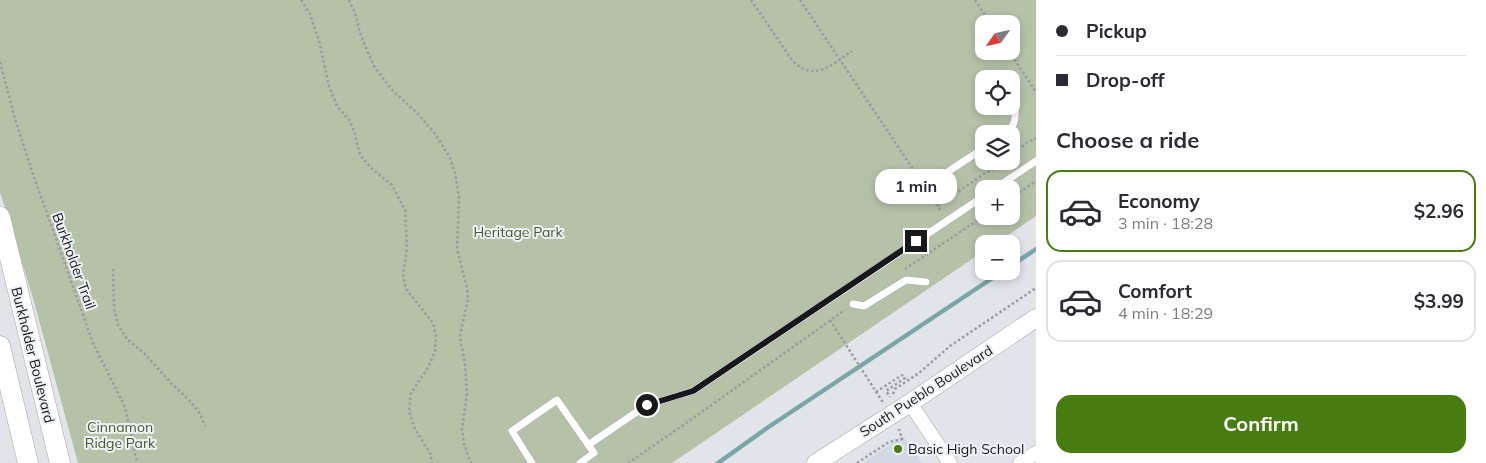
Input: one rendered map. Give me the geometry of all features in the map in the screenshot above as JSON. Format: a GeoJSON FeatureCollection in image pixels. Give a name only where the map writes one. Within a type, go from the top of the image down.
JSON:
{"type":"FeatureCollection","features":[{"type":"Feature","properties":{"kind":"main road","name":"Burkholder Boulevard"},"geometry":{"type":"LineString","coordinates":[[0,217],[60,463]]}},
{"type":"Feature","properties":{"kind":"main road"},"geometry":{"type":"LineString","coordinates":[[0,346],[28,463]]}},
{"type":"Feature","properties":{"kind":"street","name":"South Pueblo Boulevard"},"geometry":{"type":"LineString","coordinates":[[816,463],[910,403],[1036,318]]}},
{"type":"Feature","properties":{"kind":"street"},"geometry":{"type":"LineString","coordinates":[[910,403],[950,463]]}},
{"type":"Feature","properties":{"kind":"street"},"geometry":{"type":"LineString","coordinates":[[1020,463],[1036,453]]}},
{"type":"Feature","properties":{"kind":"lane"},"geometry":{"type":"LineString","coordinates":[[943,175],[975,154]]}},
{"type":"Feature","properties":{"kind":"lane"},"geometry":{"type":"LineString","coordinates":[[1007,180],[1036,160]]}},
{"type":"Feature","properties":{"kind":"lane"},"geometry":{"type":"LineString","coordinates":[[588,445],[647,405],[693,391],[975,202]]}},
{"type":"Feature","properties":{"kind":"lane"},"geometry":{"type":"LineString","coordinates":[[853,304],[864,306],[906,280],[926,282]]}},
{"type":"Feature","properties":{"kind":"lane"},"geometry":{"type":"LineString","coordinates":[[532,463],[512,431],[557,400],[594,454],[580,463]]}},
{"type":"Feature","properties":{"kind":"path"},"geometry":{"type":"LineString","coordinates":[[301,0],[310,14],[319,41],[329,86],[338,106],[350,121],[360,155],[371,168],[392,185],[405,210],[408,248],[403,276],[406,289],[433,323],[436,336],[435,351],[429,366],[411,393],[409,412],[414,429],[430,453],[432,463]]}},
{"type":"Feature","properties":{"kind":"path"},"geometry":{"type":"LineString","coordinates":[[349,0],[355,13],[361,36],[374,66],[391,89],[418,114],[436,135],[450,158],[455,173],[459,198],[457,249],[468,299],[460,336],[465,365],[466,394],[462,429],[464,444],[471,463]]}},
{"type":"Feature","properties":{"kind":"path"},"geometry":{"type":"LineString","coordinates":[[751,0],[799,68],[808,71],[818,71],[827,68],[852,51]]}},
{"type":"Feature","properties":{"kind":"path"},"geometry":{"type":"LineString","coordinates":[[800,0],[957,235]]}},
{"type":"Feature","properties":{"kind":"path"},"geometry":{"type":"LineString","coordinates":[[975,0],[985,15]]}},
{"type":"Feature","properties":{"kind":"path"},"geometry":{"type":"LineString","coordinates":[[1015,60],[1036,92]]}},
{"type":"Feature","properties":{"kind":"path","name":"Burkholder Trail"},"geometry":{"type":"LineString","coordinates":[[0,62],[15,120],[93,343],[125,406],[137,463]]}},
{"type":"Feature","properties":{"kind":"path"},"geometry":{"type":"LineString","coordinates":[[1020,149],[1036,138]]}},
{"type":"Feature","properties":{"kind":"path"},"geometry":{"type":"LineString","coordinates":[[938,206],[992,170]]}},
{"type":"Feature","properties":{"kind":"path"},"geometry":{"type":"LineString","coordinates":[[1020,192],[1036,181]]}},
{"type":"Feature","properties":{"kind":"path"},"geometry":{"type":"LineString","coordinates":[[902,271],[975,222]]}},
{"type":"Feature","properties":{"kind":"path"},"geometry":{"type":"LineString","coordinates":[[113,269],[114,308],[118,325],[127,339],[144,353],[189,400],[199,412],[205,426]]}},
{"type":"Feature","properties":{"kind":"path"},"geometry":{"type":"LineString","coordinates":[[890,396],[894,394],[896,389],[919,373],[950,346],[1036,288]]}},
{"type":"Feature","properties":{"kind":"path"},"geometry":{"type":"LineString","coordinates":[[628,463],[853,304]]}},
{"type":"Feature","properties":{"kind":"path"},"geometry":{"type":"LineString","coordinates":[[830,320],[881,399]]}},
{"type":"Feature","properties":{"kind":"shaded area","name":"Basic High School"},"geometry":{"type":"Polygon","coordinates":[[[903,436],[922,463],[863,463],[903,436]]]}},
{"type":"Feature","properties":{"kind":"green space","name":"Heritage Park"},"geometry":{"type":"Polygon","coordinates":[[[0,0],[1036,0],[1036,216],[1008,235],[975,235],[975,257],[672,463],[78,463],[33,298],[0,192],[0,0]]]}},
{"type":"Feature","properties":{"kind":"waterway"},"geometry":{"type":"LineString","coordinates":[[1020,260],[1036,249]]}},
{"type":"Feature","properties":{"kind":"waterway"},"geometry":{"type":"LineString","coordinates":[[718,463],[767,428],[989,280]]}},
{"type":"Feature","properties":{"kind":"place","name":"Basic High School"},"geometry":{"type":"Point","coordinates":[898,449]}},
{"type":"Feature","properties":{"kind":"route"},"geometry":{"type":"LineString","coordinates":[[647,405],[693,391],[916,241]]}},
{"type":"Feature","properties":{"kind":"park label","name":"Cinnamon Ridge Park"},"geometry":{"type":"Point","coordinates":[120,436]}}]}
